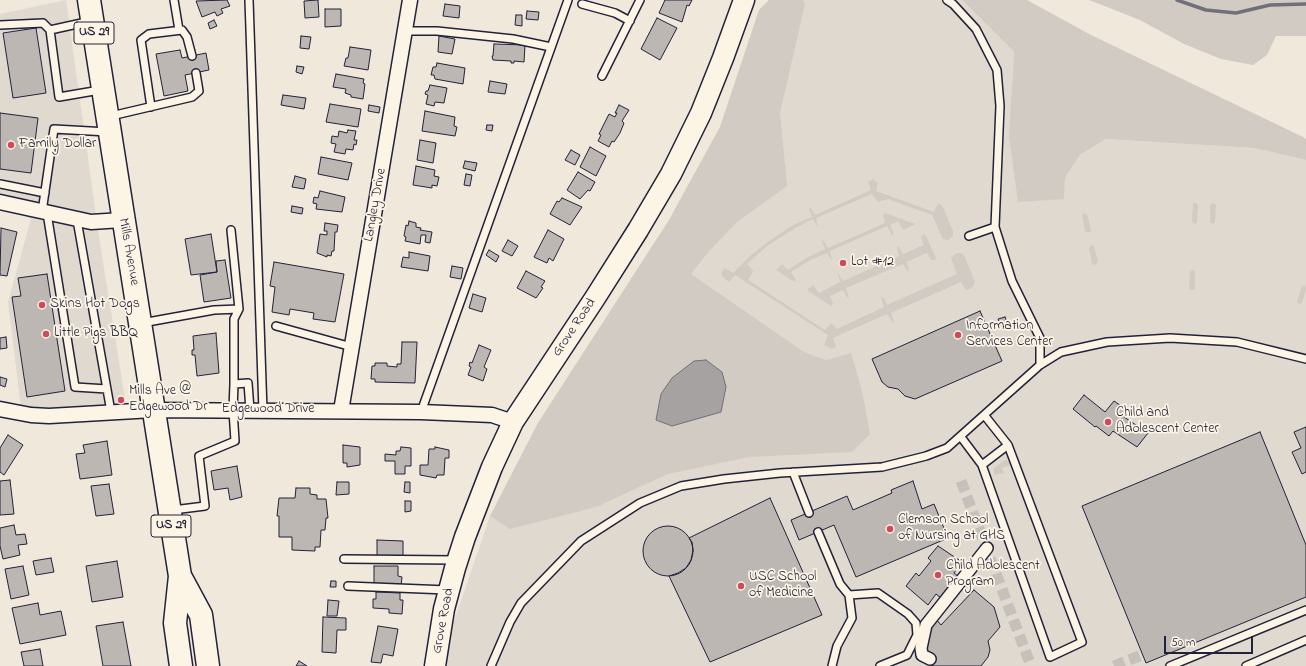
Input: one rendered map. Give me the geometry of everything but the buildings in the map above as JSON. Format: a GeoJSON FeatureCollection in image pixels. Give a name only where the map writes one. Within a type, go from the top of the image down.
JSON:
{"type":"FeatureCollection","features":[{"type":"Feature","properties":{"kind":"main road","name":"Mills Avenue"},"geometry":{"type":"LineString","coordinates":[[89,0],[122,220],[180,576],[175,623],[181,666]]}},
{"type":"Feature","properties":{"kind":"main road","name":"Grove Road"},"geometry":{"type":"LineString","coordinates":[[435,666],[449,590],[457,560],[492,467],[512,422],[595,298],[671,174],[701,113],[724,58],[744,0]]}},
{"type":"Feature","properties":{"kind":"main road","name":"Mills Avenue"},"geometry":{"type":"LineString","coordinates":[[180,576],[201,615],[212,661]]}},
{"type":"Feature","properties":{"kind":"street","name":"Langley Drive"},"geometry":{"type":"LineString","coordinates":[[341,411],[410,0]]}},
{"type":"Feature","properties":{"kind":"street"},"geometry":{"type":"LineString","coordinates":[[0,202],[77,220],[91,222],[122,220]]}},
{"type":"Feature","properties":{"kind":"street","name":"Edgewood Drive"},"geometry":{"type":"LineString","coordinates":[[0,409],[31,415],[50,416],[153,410],[422,412],[492,415],[512,422]]}},
{"type":"Feature","properties":{"kind":"street"},"geometry":{"type":"LineString","coordinates":[[930,659],[922,655],[921,648],[926,624],[987,548]]}},
{"type":"Feature","properties":{"kind":"lane"},"geometry":{"type":"LineString","coordinates":[[174,0],[179,30]]}},
{"type":"Feature","properties":{"kind":"lane"},"geometry":{"type":"LineString","coordinates":[[249,0],[257,410]]}},
{"type":"Feature","properties":{"kind":"lane"},"geometry":{"type":"LineString","coordinates":[[422,412],[568,0]]}},
{"type":"Feature","properties":{"kind":"lane"},"geometry":{"type":"LineString","coordinates":[[602,76],[640,0]]}},
{"type":"Feature","properties":{"kind":"lane"},"geometry":{"type":"LineString","coordinates":[[947,0],[953,4],[976,29],[997,70],[1000,106],[995,227],[1012,281],[1040,338],[1040,365]]}},
{"type":"Feature","properties":{"kind":"lane"},"geometry":{"type":"LineString","coordinates":[[582,4],[615,13],[630,21]]}},
{"type":"Feature","properties":{"kind":"lane"},"geometry":{"type":"LineString","coordinates":[[50,30],[92,21]]}},
{"type":"Feature","properties":{"kind":"lane"},"geometry":{"type":"LineString","coordinates":[[0,24],[43,23],[50,30],[59,97],[102,89]]}},
{"type":"Feature","properties":{"kind":"lane"},"geometry":{"type":"LineString","coordinates":[[151,107],[141,40],[149,34],[182,30],[187,37],[192,56]]}},
{"type":"Feature","properties":{"kind":"lane"},"geometry":{"type":"LineString","coordinates":[[405,31],[437,31],[513,39],[551,47]]}},
{"type":"Feature","properties":{"kind":"lane"},"geometry":{"type":"LineString","coordinates":[[107,389],[75,388],[44,212],[45,193],[54,129],[108,125],[151,107],[192,97],[199,91],[196,73]]}},
{"type":"Feature","properties":{"kind":"lane"},"geometry":{"type":"LineString","coordinates":[[0,184],[45,193]]}},
{"type":"Feature","properties":{"kind":"lane"},"geometry":{"type":"LineString","coordinates":[[77,220],[111,412]]}},
{"type":"Feature","properties":{"kind":"lane"},"geometry":{"type":"LineString","coordinates":[[969,236],[995,227]]}},
{"type":"Feature","properties":{"kind":"lane"},"geometry":{"type":"LineString","coordinates":[[169,511],[205,506],[199,456],[235,441],[233,410],[234,319],[239,308],[231,230]]}},
{"type":"Feature","properties":{"kind":"lane"},"geometry":{"type":"LineString","coordinates":[[140,324],[214,310],[239,308]]}},
{"type":"Feature","properties":{"kind":"lane"},"geometry":{"type":"LineString","coordinates":[[276,326],[352,347]]}},
{"type":"Feature","properties":{"kind":"lane"},"geometry":{"type":"LineString","coordinates":[[492,666],[510,622],[521,603],[581,541],[640,503],[681,486],[724,479],[793,472],[882,467],[926,456],[947,448],[985,416],[1040,365],[1061,352],[1107,342],[1170,338],[1237,342],[1306,359]]}},
{"type":"Feature","properties":{"kind":"lane"},"geometry":{"type":"LineString","coordinates":[[234,384],[248,383],[257,410]]}},
{"type":"Feature","properties":{"kind":"lane"},"geometry":{"type":"LineString","coordinates":[[961,436],[982,465],[1050,657],[1082,642],[1008,445],[985,416]]}},
{"type":"Feature","properties":{"kind":"lane"},"geometry":{"type":"LineString","coordinates":[[982,465],[1008,445]]}},
{"type":"Feature","properties":{"kind":"lane"},"geometry":{"type":"LineString","coordinates":[[793,472],[809,513]]}},
{"type":"Feature","properties":{"kind":"lane"},"geometry":{"type":"LineString","coordinates":[[818,532],[840,584],[849,595],[852,618],[837,646],[832,666]]}},
{"type":"Feature","properties":{"kind":"lane"},"geometry":{"type":"LineString","coordinates":[[344,559],[457,560]]}},
{"type":"Feature","properties":{"kind":"lane"},"geometry":{"type":"LineString","coordinates":[[348,586],[449,590]]}},
{"type":"Feature","properties":{"kind":"lane"},"geometry":{"type":"LineString","coordinates":[[849,595],[878,593],[908,614],[916,623],[918,635],[907,655],[880,666]]}},
{"type":"Feature","properties":{"kind":"lane"},"geometry":{"type":"LineString","coordinates":[[1170,666],[1306,610]]}},
{"type":"Feature","properties":{"kind":"lane"},"geometry":{"type":"LineString","coordinates":[[1246,666],[1306,640]]}},
{"type":"Feature","properties":{"kind":"shaded area"},"geometry":{"type":"Polygon","coordinates":[[[66,0],[99,237],[126,405],[53,412],[21,408],[8,302],[31,219],[0,205],[0,14],[66,0]]]}},
{"type":"Feature","properties":{"kind":"shaded area"},"geometry":{"type":"Polygon","coordinates":[[[769,0],[962,0],[1014,52],[1012,82],[1064,199],[1065,178],[1080,155],[1106,139],[1254,148],[1306,160],[1306,666],[442,666],[442,656],[490,516],[538,423],[669,220],[720,127],[759,10],[769,0]]]}},
{"type":"Feature","properties":{"kind":"shaded area"},"geometry":{"type":"Polygon","coordinates":[[[769,0],[803,0],[805,4],[780,113],[787,186],[737,222],[709,251],[691,274],[804,352],[826,360],[851,353],[862,391],[870,434],[852,452],[749,457],[668,474],[596,507],[510,529],[490,516],[538,423],[669,220],[720,127],[759,10],[769,0]]]}},
{"type":"Feature","properties":{"kind":"shaded area"},"geometry":{"type":"Polygon","coordinates":[[[962,0],[1027,0],[1091,35],[1303,137],[1306,139],[1306,160],[1254,148],[1106,139],[1080,155],[1065,178],[1064,199],[1018,202],[1009,137],[1014,52],[962,0]]]}},
{"type":"Feature","properties":{"kind":"shaded area"},"geometry":{"type":"Polygon","coordinates":[[[1089,0],[1306,0],[1306,36],[1276,36],[1267,55],[1253,65],[1221,59],[1184,44],[1140,20],[1089,0]]]}},
{"type":"Feature","properties":{"kind":"shaded area"},"geometry":{"type":"Polygon","coordinates":[[[873,179],[878,183],[876,191],[934,212],[937,205],[940,204],[943,207],[953,231],[953,236],[948,240],[943,239],[932,215],[888,199],[878,202],[872,194],[816,218],[818,228],[813,219],[795,228],[767,246],[747,264],[753,271],[748,280],[825,330],[831,323],[837,329],[884,307],[881,297],[884,298],[887,305],[957,274],[951,258],[957,253],[964,255],[975,282],[972,288],[966,290],[961,282],[891,313],[894,321],[893,323],[887,314],[833,338],[836,347],[832,349],[824,345],[828,335],[735,275],[729,282],[722,276],[722,272],[725,268],[733,273],[752,254],[768,242],[791,226],[812,217],[809,209],[810,207],[815,215],[871,190],[868,182],[873,179]]]}},
{"type":"Feature","properties":{"kind":"shaded area"},"geometry":{"type":"Polygon","coordinates":[[[1193,203],[1198,205],[1197,222],[1195,224],[1192,221],[1193,203]]]}},
{"type":"Feature","properties":{"kind":"shaded area"},"geometry":{"type":"Polygon","coordinates":[[[1213,203],[1216,205],[1215,222],[1213,224],[1210,222],[1210,205],[1213,203]]]}},
{"type":"Feature","properties":{"kind":"shaded area"},"geometry":{"type":"Polygon","coordinates":[[[885,213],[915,224],[903,230],[898,221],[890,225],[894,234],[892,235],[887,226],[830,251],[832,261],[827,253],[810,260],[791,272],[796,280],[795,282],[776,270],[782,264],[788,270],[808,257],[825,249],[823,240],[828,248],[885,223],[883,215],[885,213]]]}},
{"type":"Feature","properties":{"kind":"shaded area"},"geometry":{"type":"Polygon","coordinates":[[[1084,213],[1087,214],[1091,231],[1088,233],[1085,231],[1082,215],[1084,213]]]}},
{"type":"Feature","properties":{"kind":"shaded area"},"geometry":{"type":"Polygon","coordinates":[[[925,234],[936,258],[935,260],[931,260],[927,253],[906,262],[909,270],[908,272],[903,264],[846,288],[849,298],[843,290],[830,296],[833,304],[831,306],[807,290],[813,285],[819,293],[840,282],[837,272],[843,281],[899,256],[898,246],[903,254],[924,245],[921,237],[925,234]]]}},
{"type":"Feature","properties":{"kind":"shaded area"},"geometry":{"type":"Polygon","coordinates":[[[1091,245],[1094,246],[1098,262],[1095,265],[1092,263],[1089,248],[1091,245]]]}},
{"type":"Feature","properties":{"kind":"shaded area"},"geometry":{"type":"Polygon","coordinates":[[[1193,270],[1195,272],[1195,289],[1191,290],[1189,288],[1190,272],[1193,270]]]}},
{"type":"Feature","properties":{"kind":"shaded area"},"geometry":{"type":"Polygon","coordinates":[[[1305,285],[1306,289],[1302,303],[1299,304],[1297,302],[1302,286],[1305,285]]]}},
{"type":"Feature","properties":{"kind":"shaded area"},"geometry":{"type":"Polygon","coordinates":[[[706,360],[722,372],[726,387],[721,412],[672,426],[656,420],[661,394],[672,378],[694,361],[706,360]]]}},
{"type":"Feature","properties":{"kind":"shaded area"},"geometry":{"type":"Polygon","coordinates":[[[1005,460],[1009,461],[1010,465],[1002,468],[1004,473],[995,475],[993,469],[1005,460]]]}},
{"type":"Feature","properties":{"kind":"waterway"},"geometry":{"type":"LineString","coordinates":[[1177,0],[1206,10],[1236,13],[1270,5],[1306,4]]}},
{"type":"Feature","properties":{"kind":"tunnel"},"geometry":{"type":"LineString","coordinates":[[961,481],[1031,666]]}},
{"type":"Feature","properties":{"kind":"tunnel"},"geometry":{"type":"LineString","coordinates":[[1114,666],[1142,655]]}},
{"type":"Feature","properties":{"kind":"place","name":"Family Dollar"},"geometry":{"type":"Point","coordinates":[11,145]}},
{"type":"Feature","properties":{"kind":"place","name":"Lot #12"},"geometry":{"type":"Point","coordinates":[843,263]}},
{"type":"Feature","properties":{"kind":"place","name":"Skins Hot Dogs"},"geometry":{"type":"Point","coordinates":[42,305]}},
{"type":"Feature","properties":{"kind":"place","name":"Little Pigs BBQ"},"geometry":{"type":"Point","coordinates":[46,334]}},
{"type":"Feature","properties":{"kind":"place","name":"Information Services Center"},"geometry":{"type":"Point","coordinates":[958,335]}},
{"type":"Feature","properties":{"kind":"place","name":"Mills Ave @ Edgewood Dr"},"geometry":{"type":"Point","coordinates":[121,400]}},
{"type":"Feature","properties":{"kind":"place","name":"Child and Adolescent Center"},"geometry":{"type":"Point","coordinates":[1108,422]}},
{"type":"Feature","properties":{"kind":"place","name":"Clemson School of Nursing at GHS"},"geometry":{"type":"Point","coordinates":[890,529]}},
{"type":"Feature","properties":{"kind":"place","name":"Child Adolescent Program"},"geometry":{"type":"Point","coordinates":[938,575]}},
{"type":"Feature","properties":{"kind":"place","name":"USC School of Medicine"},"geometry":{"type":"Point","coordinates":[741,586]}}]}
